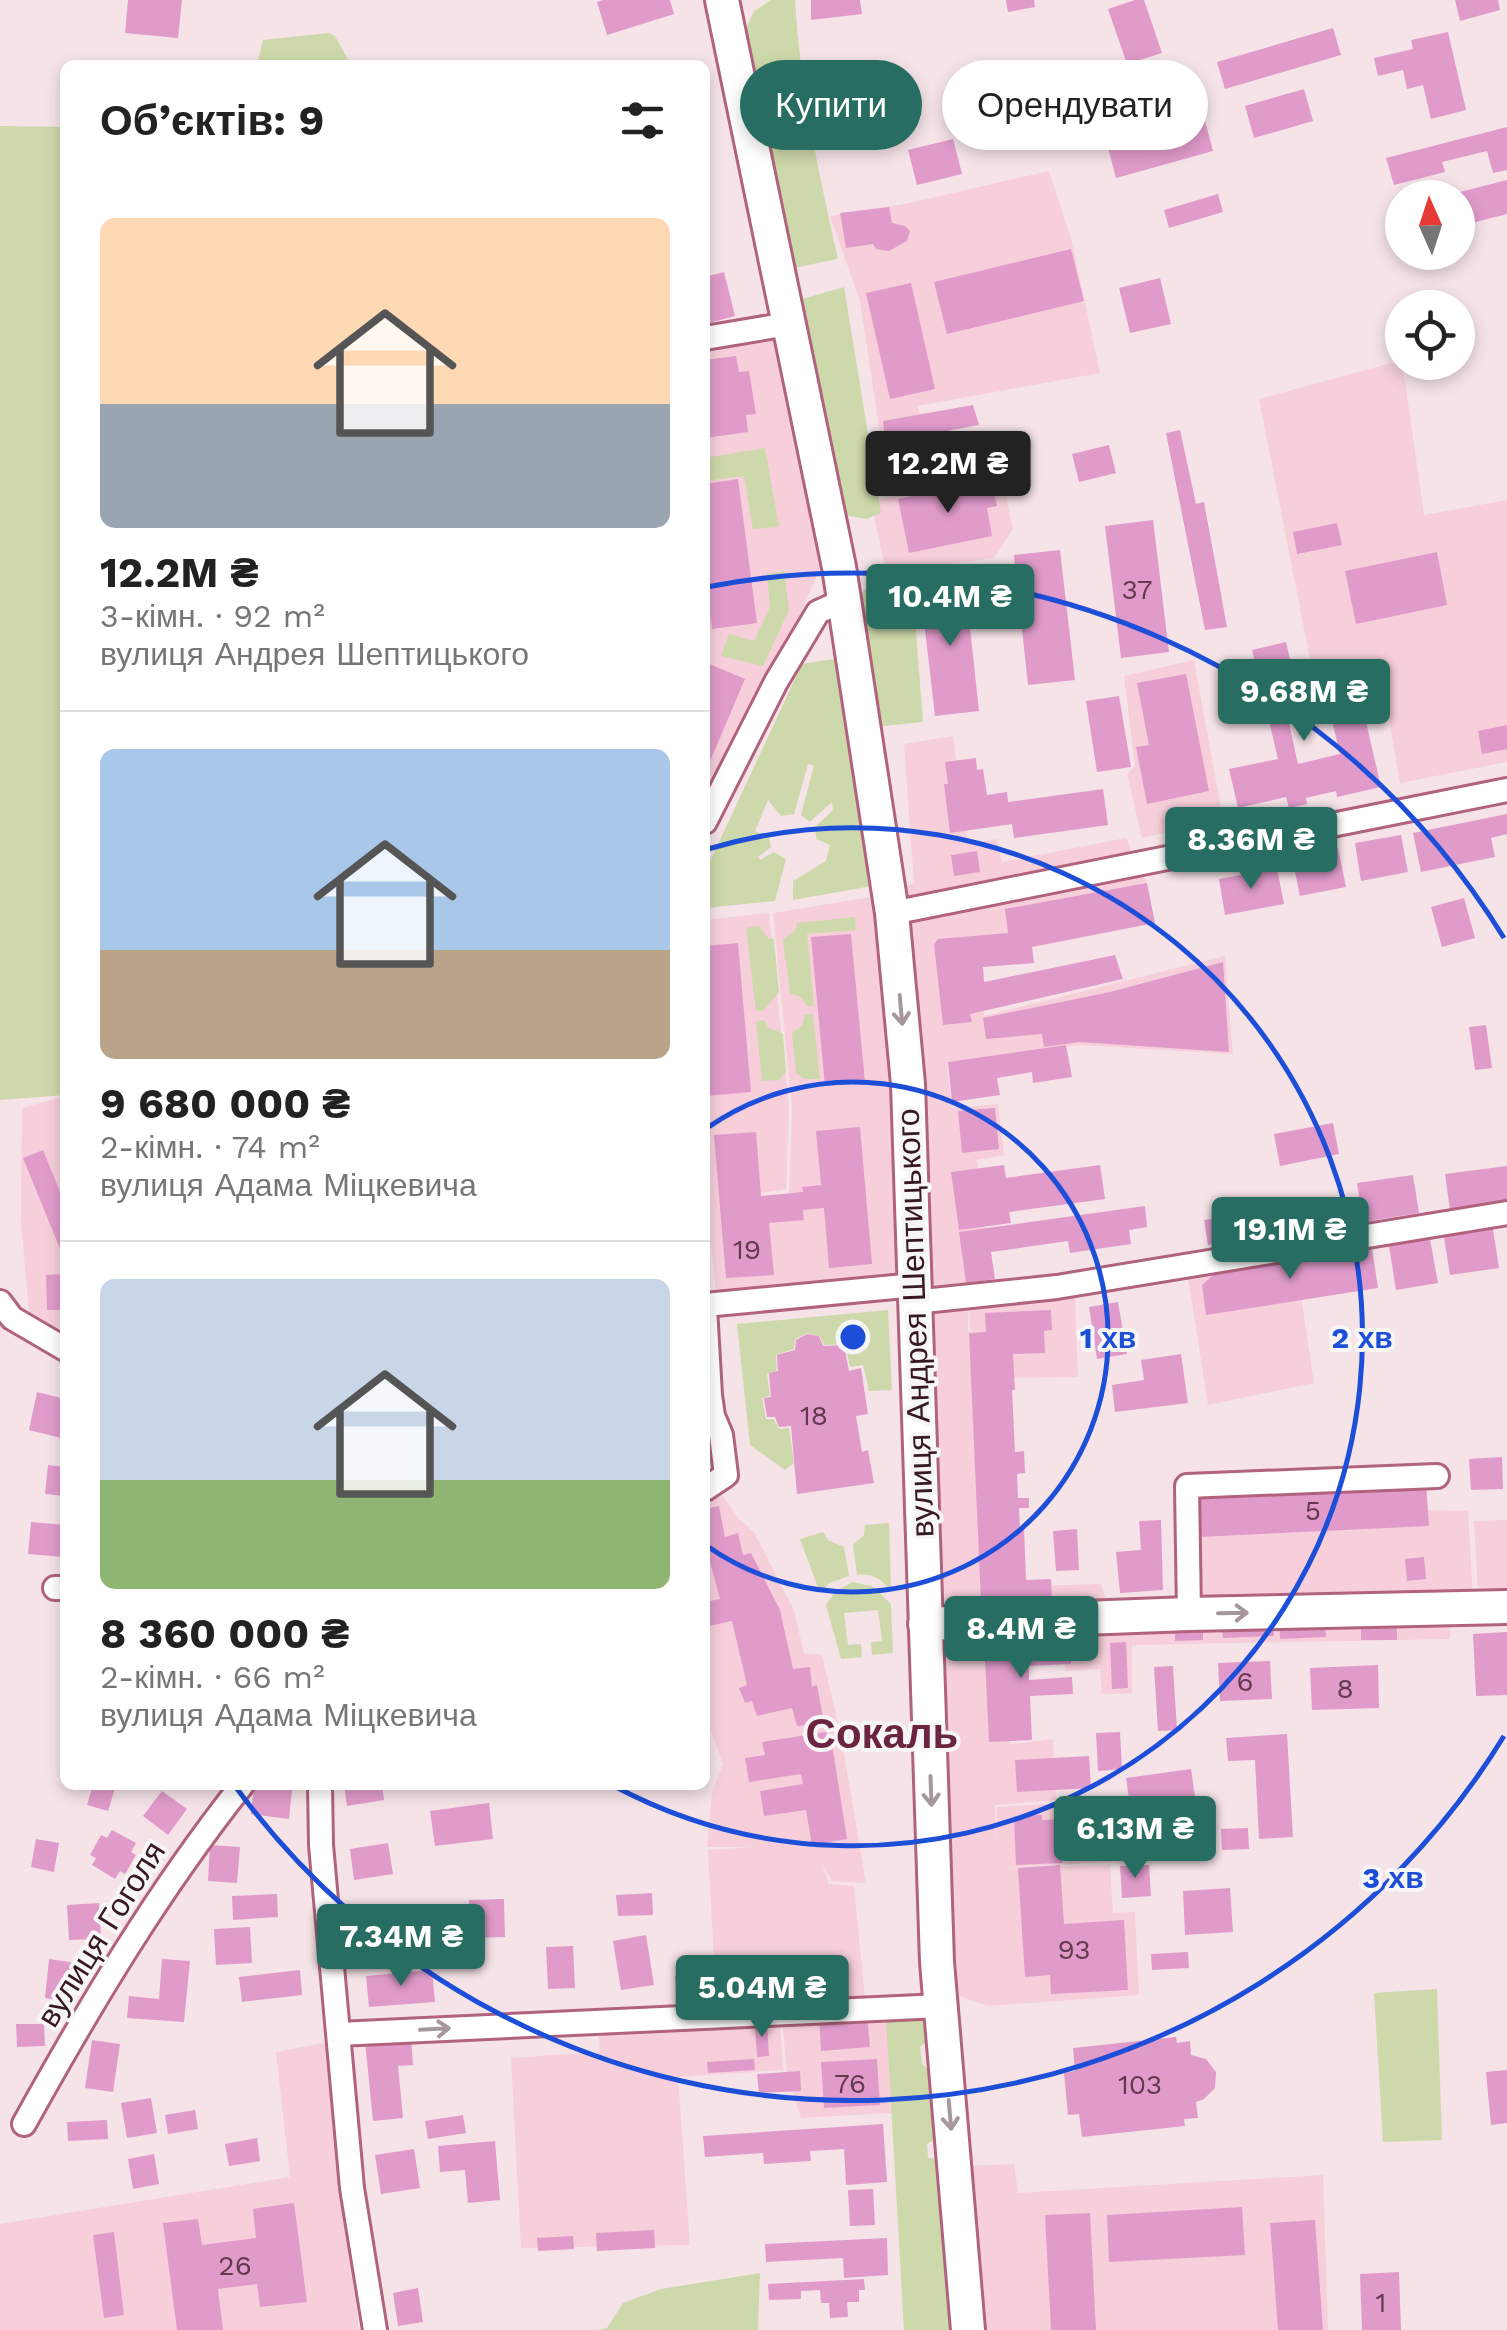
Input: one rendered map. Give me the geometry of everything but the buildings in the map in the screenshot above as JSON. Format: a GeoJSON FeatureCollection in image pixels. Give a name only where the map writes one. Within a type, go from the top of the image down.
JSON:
{"type":"FeatureCollection","features":[{"type":"Feature","properties":{"kind":"street","name":"вулиця Андрея Шептицького"},"geometry":{"type":"LineString","coordinates":[[722,0],[845,600],[892,913],[908,1084],[940,2006],[968,2330]]}},
{"type":"Feature","properties":{"kind":"street"},"geometry":{"type":"LineString","coordinates":[[710,337],[788,324]]}},
{"type":"Feature","properties":{"kind":"street"},"geometry":{"type":"LineString","coordinates":[[710,812],[776,682],[818,612],[845,600]]}},
{"type":"Feature","properties":{"kind":"street"},"geometry":{"type":"LineString","coordinates":[[892,913],[1507,790]]}},
{"type":"Feature","properties":{"kind":"street"},"geometry":{"type":"LineString","coordinates":[[710,1306],[1058,1286],[1507,1212]]}},
{"type":"Feature","properties":{"kind":"street"},"geometry":{"type":"LineString","coordinates":[[0,1302],[12,1318],[60,1346]]}},
{"type":"Feature","properties":{"kind":"street"},"geometry":{"type":"LineString","coordinates":[[710,1415],[721,1436],[726,1474],[710,1485]]}},
{"type":"Feature","properties":{"kind":"street"},"geometry":{"type":"LineString","coordinates":[[1190,1614],[1187,1486],[1436,1476]]}},
{"type":"Feature","properties":{"kind":"street"},"geometry":{"type":"LineString","coordinates":[[925,1624],[1507,1608]]}},
{"type":"Feature","properties":{"kind":"street","name":"вулиця Гоголя"},"geometry":{"type":"LineString","coordinates":[[24,2124],[132,1938],[238,1790]]}},
{"type":"Feature","properties":{"kind":"street"},"geometry":{"type":"LineString","coordinates":[[320,1790],[321,1844],[352,2188],[374,2330]]}},
{"type":"Feature","properties":{"kind":"street"},"geometry":{"type":"LineString","coordinates":[[338,2034],[940,2006]]}},
{"type":"Feature","properties":{"kind":"shaded area"},"geometry":{"type":"Polygon","coordinates":[[[1049,171],[1071,238],[1100,373],[918,406],[927,449],[884,460],[860,301],[830,216],[905,204],[1049,171]]]}},
{"type":"Feature","properties":{"kind":"shaded area"},"geometry":{"type":"Polygon","coordinates":[[[782,332],[827,553],[780,659],[710,798],[710,344],[782,332]]]}},
{"type":"Feature","properties":{"kind":"shaded area"},"geometry":{"type":"Polygon","coordinates":[[[1385,365],[1385,380],[1405,380],[1424,515],[1507,500],[1507,762],[1400,783],[1383,684],[1317,695],[1259,399],[1385,365]]]}},
{"type":"Feature","properties":{"kind":"shaded area"},"geometry":{"type":"Polygon","coordinates":[[[1001,473],[1013,529],[994,558],[886,573],[871,501],[1001,473]]]}},
{"type":"Feature","properties":{"kind":"shaded area"},"geometry":{"type":"Polygon","coordinates":[[[1194,660],[1223,819],[1142,838],[1127,774],[1135,766],[1124,676],[1194,660]]]}},
{"type":"Feature","properties":{"kind":"shaded area"},"geometry":{"type":"Polygon","coordinates":[[[953,736],[968,844],[997,839],[1002,862],[1126,838],[1148,886],[1019,917],[1023,939],[954,950],[983,1002],[984,1016],[1225,956],[1233,1054],[1078,1045],[947,1067],[952,1108],[998,1104],[1004,1155],[977,1160],[993,1302],[969,1305],[968,1329],[1005,1380],[1001,1587],[1101,1584],[1107,1602],[1174,1598],[1196,1581],[1191,1521],[1468,1511],[1473,1596],[1451,1596],[1450,1639],[1132,1645],[1132,1693],[1102,1694],[1100,1669],[1066,1671],[1064,1647],[1006,1650],[1011,1744],[1053,1739],[1056,1800],[995,1805],[996,1844],[997,1807],[1116,1800],[1121,1861],[1002,1868],[1110,1865],[1113,1913],[1135,1912],[1139,1995],[988,2006],[959,1996],[920,1996],[905,1497],[926,1494],[886,895],[914,883],[904,744],[953,736]]]}},
{"type":"Feature","properties":{"kind":"shaded area"},"geometry":{"type":"Polygon","coordinates":[[[884,895],[901,1274],[716,1291],[710,1238],[710,919],[769,913],[789,1108],[786,1189],[737,1197],[789,1194],[792,1108],[773,913],[884,895]]]}},
{"type":"Feature","properties":{"kind":"shaded area"},"geometry":{"type":"Polygon","coordinates":[[[60,1097],[60,1330],[29,1311],[21,1223],[22,1108],[60,1097]]]}},
{"type":"Feature","properties":{"kind":"shaded area"},"geometry":{"type":"Polygon","coordinates":[[[1295,1256],[1314,1383],[1208,1405],[1188,1277],[1295,1256]]]}},
{"type":"Feature","properties":{"kind":"shaded area"},"geometry":{"type":"Polygon","coordinates":[[[1075,1295],[1078,1377],[1006,1378],[970,1329],[970,1308],[1075,1295]]]}},
{"type":"Feature","properties":{"kind":"shaded area"},"geometry":{"type":"Polygon","coordinates":[[[723,1496],[754,1532],[794,1611],[804,1653],[822,1655],[840,1731],[866,1883],[832,1881],[822,1863],[829,1884],[854,1886],[865,1999],[900,1999],[908,2112],[801,2118],[787,2073],[780,1997],[716,1999],[708,1850],[752,1847],[707,1847],[712,1792],[723,1764],[710,1727],[710,1500],[723,1496]]]}},
{"type":"Feature","properties":{"kind":"shaded area"},"geometry":{"type":"Polygon","coordinates":[[[1507,1520],[1507,1596],[1478,1596],[1474,1521],[1507,1520]]]}},
{"type":"Feature","properties":{"kind":"shaded area"},"geometry":{"type":"Polygon","coordinates":[[[780,2020],[783,2070],[678,2077],[690,2245],[521,2248],[511,2058],[600,2052],[599,2031],[780,2020]]]}},
{"type":"Feature","properties":{"kind":"shaded area"},"geometry":{"type":"Polygon","coordinates":[[[328,2042],[359,2330],[0,2330],[0,2224],[290,2177],[276,2052],[328,2042]]]}},
{"type":"Feature","properties":{"kind":"shaded area"},"geometry":{"type":"Polygon","coordinates":[[[1014,2164],[1018,2193],[1323,2175],[1328,2330],[980,2330],[967,2166],[1014,2164]]]}},
{"type":"Feature","properties":{"kind":"green space"},"geometry":{"type":"Polygon","coordinates":[[[771,0],[795,0],[801,60],[747,60],[742,38],[754,11],[771,0]]]}},
{"type":"Feature","properties":{"kind":"green space"},"geometry":{"type":"Polygon","coordinates":[[[329,33],[335,36],[348,60],[258,60],[263,40],[329,33]]]}},
{"type":"Feature","properties":{"kind":"green space"},"geometry":{"type":"Polygon","coordinates":[[[0,126],[60,127],[60,1095],[0,1100],[0,126]]]}},
{"type":"Feature","properties":{"kind":"green space"},"geometry":{"type":"Polygon","coordinates":[[[767,150],[815,150],[838,259],[793,268],[767,150]]]}},
{"type":"Feature","properties":{"kind":"green space"},"geometry":{"type":"Polygon","coordinates":[[[844,287],[881,513],[867,519],[843,515],[799,300],[844,287]]]}},
{"type":"Feature","properties":{"kind":"green space"},"geometry":{"type":"Polygon","coordinates":[[[765,448],[779,527],[753,529],[744,476],[710,480],[710,457],[765,448]]]}},
{"type":"Feature","properties":{"kind":"green space"},"geometry":{"type":"Polygon","coordinates":[[[784,571],[789,610],[763,666],[721,656],[729,634],[754,641],[770,607],[767,574],[784,571]]]}},
{"type":"Feature","properties":{"kind":"green space"},"geometry":{"type":"Polygon","coordinates":[[[912,580],[923,722],[874,727],[857,596],[877,581],[912,580]]]}},
{"type":"Feature","properties":{"kind":"green space"},"geometry":{"type":"Polygon","coordinates":[[[846,657],[877,885],[793,900],[793,881],[826,861],[830,845],[816,839],[815,827],[833,810],[832,802],[810,822],[801,815],[814,765],[808,764],[794,814],[781,816],[768,800],[755,831],[769,837],[771,847],[758,857],[760,860],[774,852],[786,859],[775,901],[710,908],[710,861],[802,664],[846,657]]]}},
{"type":"Feature","properties":{"kind":"green space"},"geometry":{"type":"Polygon","coordinates":[[[855,917],[856,930],[807,934],[814,1006],[807,1006],[802,998],[790,993],[783,939],[795,931],[797,923],[855,917]]]}},
{"type":"Feature","properties":{"kind":"green space"},"geometry":{"type":"Polygon","coordinates":[[[759,926],[768,938],[774,939],[779,992],[763,1011],[756,1011],[746,928],[759,926]]]}},
{"type":"Feature","properties":{"kind":"green space"},"geometry":{"type":"Polygon","coordinates":[[[813,1014],[820,1079],[805,1079],[796,1073],[792,1033],[802,1026],[805,1015],[813,1014]]]}},
{"type":"Feature","properties":{"kind":"green space"},"geometry":{"type":"Polygon","coordinates":[[[764,1020],[768,1027],[783,1034],[786,1072],[779,1080],[762,1081],[756,1021],[764,1020]]]}},
{"type":"Feature","properties":{"kind":"green space"},"geometry":{"type":"Polygon","coordinates":[[[888,1310],[892,1390],[869,1391],[863,1365],[850,1367],[845,1344],[824,1345],[820,1336],[807,1333],[795,1339],[794,1349],[776,1355],[777,1371],[767,1374],[770,1396],[762,1398],[766,1419],[774,1419],[779,1429],[789,1428],[794,1463],[785,1470],[750,1445],[737,1324],[888,1310]]]}},
{"type":"Feature","properties":{"kind":"green space"},"geometry":{"type":"Polygon","coordinates":[[[889,1523],[891,1591],[876,1578],[857,1575],[853,1545],[864,1535],[865,1525],[889,1523]]]}},
{"type":"Feature","properties":{"kind":"green space"},"geometry":{"type":"Polygon","coordinates":[[[823,1532],[828,1540],[844,1547],[849,1576],[829,1583],[820,1593],[800,1539],[823,1532]]]}},
{"type":"Feature","properties":{"kind":"green space"},"geometry":{"type":"Polygon","coordinates":[[[852,1582],[872,1586],[891,1604],[893,1653],[872,1655],[871,1642],[882,1641],[878,1610],[844,1613],[848,1645],[861,1644],[862,1657],[841,1659],[826,1605],[835,1592],[852,1582]]]}},
{"type":"Feature","properties":{"kind":"green space"},"geometry":{"type":"Polygon","coordinates":[[[1437,1989],[1442,2140],[1383,2142],[1374,1993],[1437,1989]]]}},
{"type":"Feature","properties":{"kind":"green space"},"geometry":{"type":"Polygon","coordinates":[[[886,2016],[929,2017],[930,2040],[920,2047],[922,2064],[931,2072],[937,2138],[927,2144],[928,2158],[940,2159],[955,2330],[904,2330],[886,2016]]]}},
{"type":"Feature","properties":{"kind":"green space"},"geometry":{"type":"Polygon","coordinates":[[[760,2273],[758,2330],[598,2330],[607,2328],[623,2303],[661,2289],[760,2273]]]}},
{"type":"Feature","properties":{"kind":"district","name":"Сокаль"},"geometry":{"type":"Point","coordinates":[882,1733]}}]}
